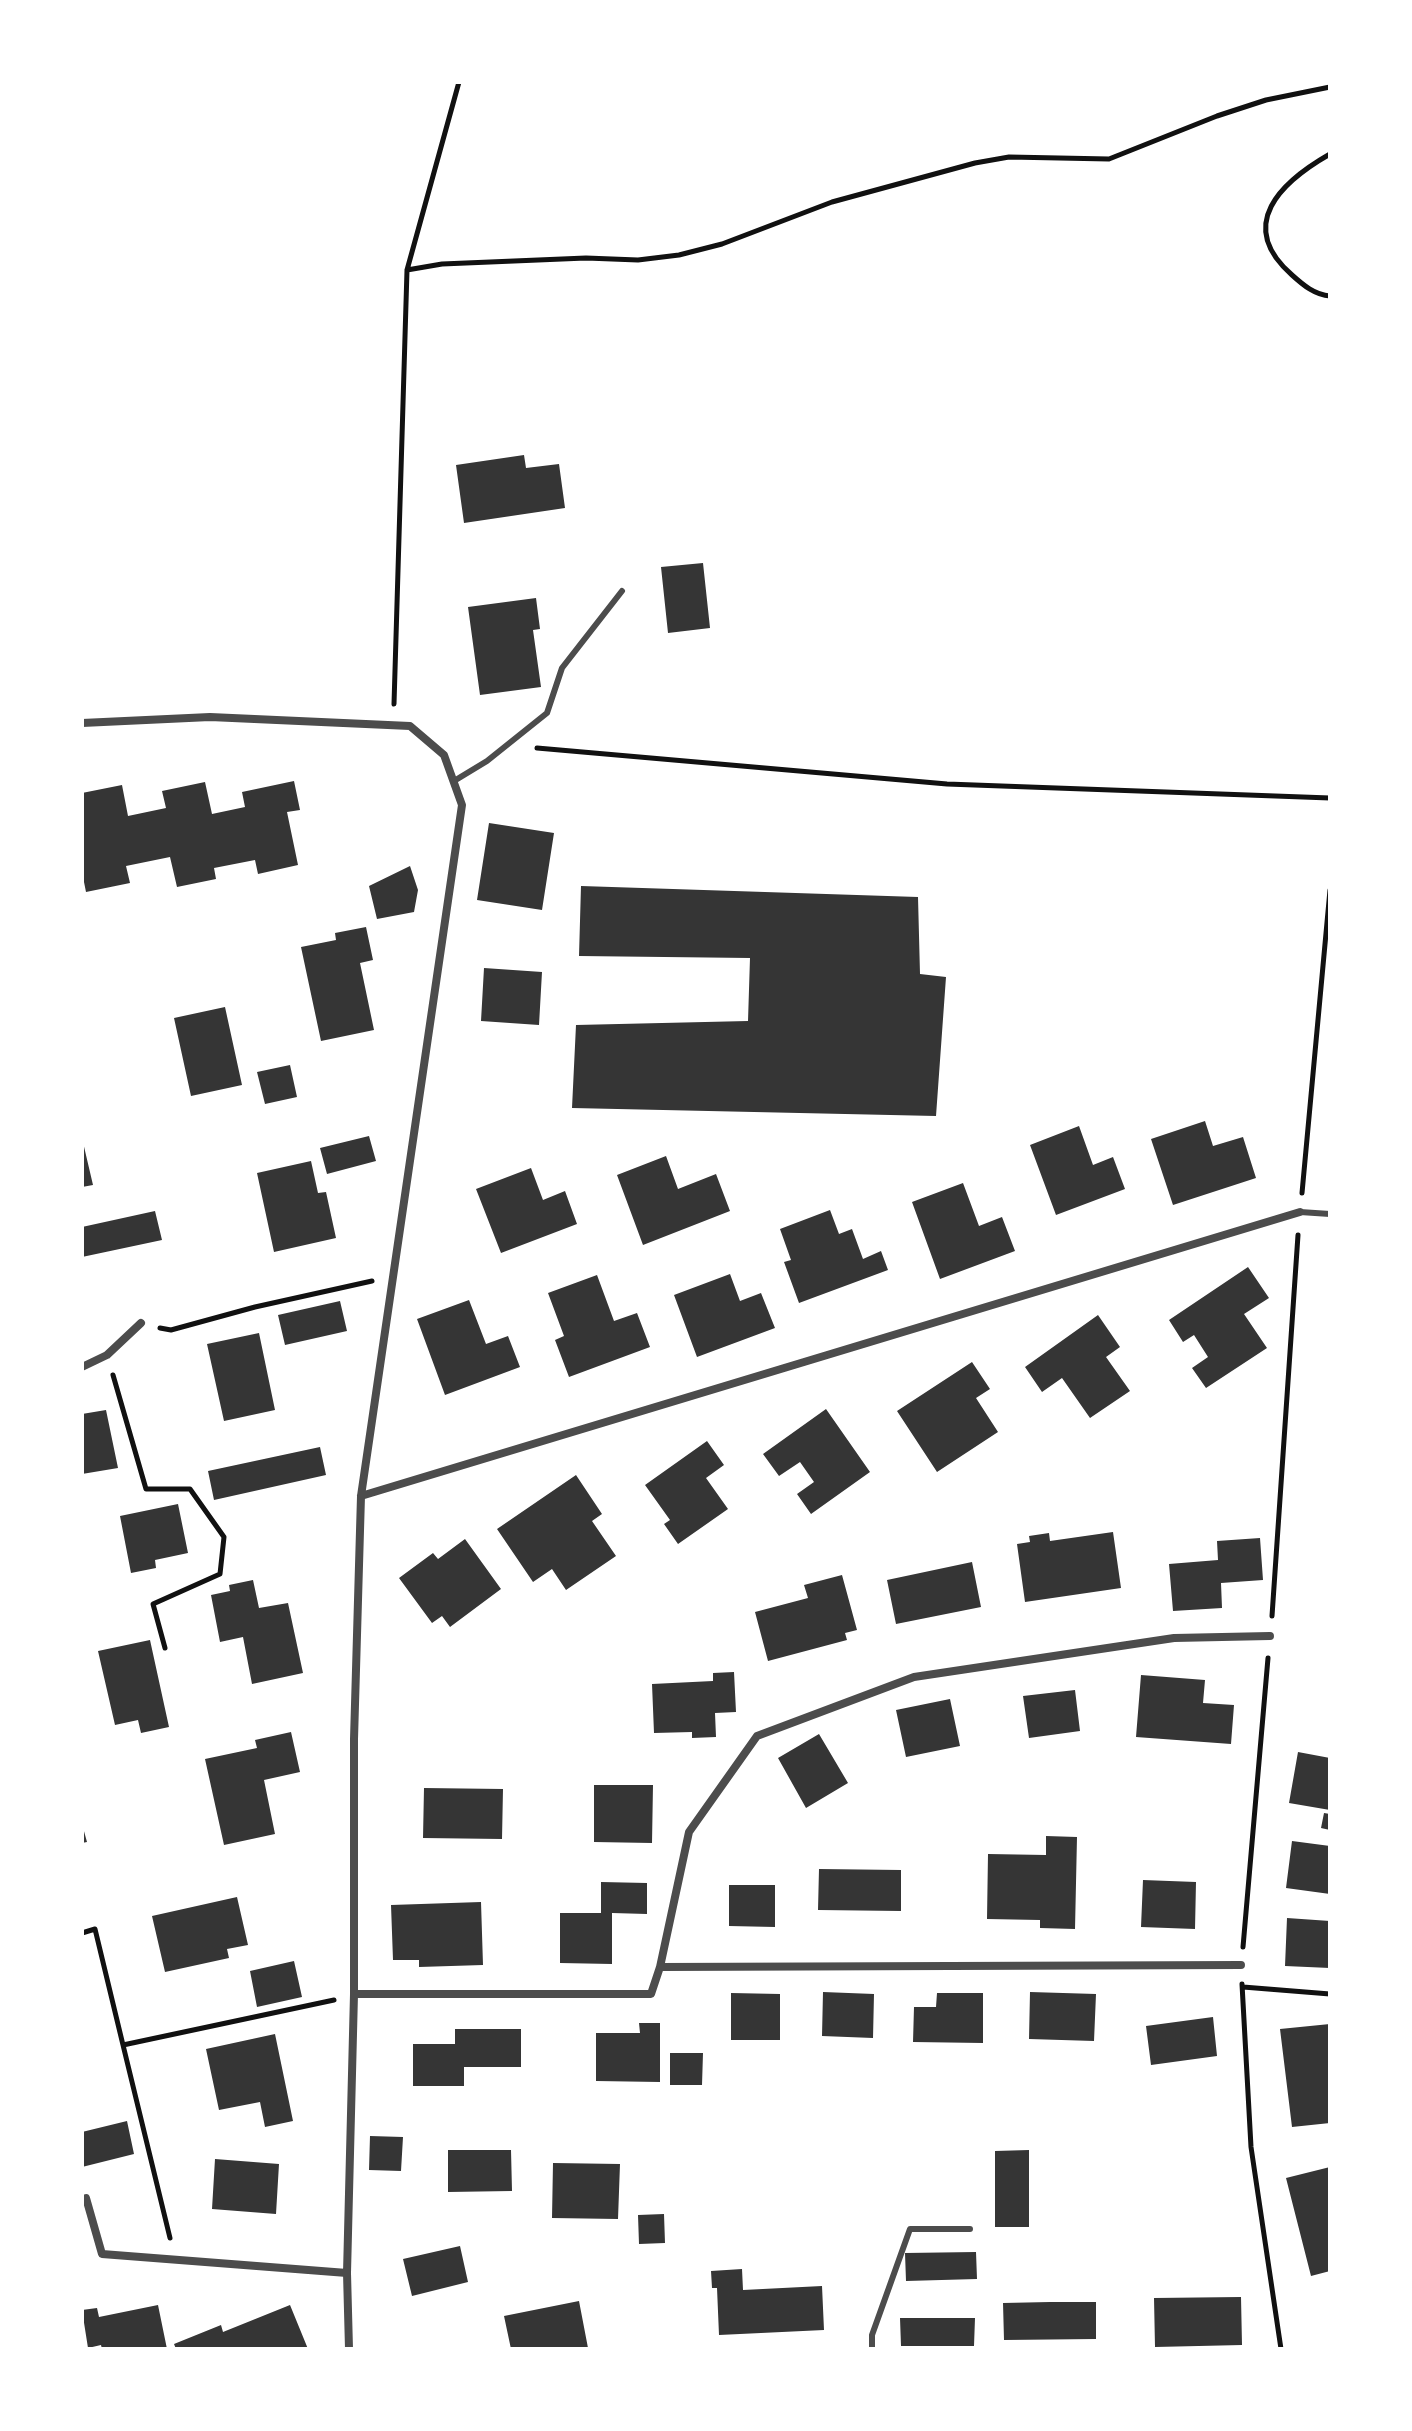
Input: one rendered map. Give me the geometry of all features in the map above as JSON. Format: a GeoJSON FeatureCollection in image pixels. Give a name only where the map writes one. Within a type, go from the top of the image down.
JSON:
{"type":"FeatureCollection","features":[{"type":"Feature","properties":{"kind":"street"},"geometry":{"type":"LineString","coordinates":[[82,723],[210,717],[410,726],[444,755],[462,805],[361,1496],[354,1739],[354,1994],[347,2273],[349,2349]]}},
{"type":"Feature","properties":{"kind":"street"},"geometry":{"type":"LineString","coordinates":[[361,1496],[1300,1212]]}},
{"type":"Feature","properties":{"kind":"street"},"geometry":{"type":"LineString","coordinates":[[82,1367],[107,1355],[141,1323]]}},
{"type":"Feature","properties":{"kind":"street"},"geometry":{"type":"LineString","coordinates":[[354,1994],[651,1994],[660,1967],[689,1832],[757,1736],[914,1677],[1174,1638],[1270,1636]]}},
{"type":"Feature","properties":{"kind":"street"},"geometry":{"type":"LineString","coordinates":[[660,1967],[1241,1965]]}},
{"type":"Feature","properties":{"kind":"street"},"geometry":{"type":"LineString","coordinates":[[86,2198],[102,2254],[347,2273]]}},
{"type":"Feature","properties":{"kind":"lane"},"geometry":{"type":"LineString","coordinates":[[454,781],[487,761],[547,713],[562,668],[622,591]]}},
{"type":"Feature","properties":{"kind":"lane"},"geometry":{"type":"LineString","coordinates":[[1300,1212],[1330,1214]]}},
{"type":"Feature","properties":{"kind":"lane"},"geometry":{"type":"LineString","coordinates":[[872,2349],[872,2335],[910,2229],[970,2229]]}},
{"type":"Feature","properties":{"kind":"path"},"geometry":{"type":"LineString","coordinates":[[393,725],[400,578],[407,270],[459,82]]}},
{"type":"Feature","properties":{"kind":"path"},"geometry":{"type":"LineString","coordinates":[[1318,88],[1323,82]]}},
{"type":"Feature","properties":{"kind":"path"},"geometry":{"type":"LineString","coordinates":[[407,270],[442,264],[586,258],[638,260],[679,255],[722,244],[832,202],[975,163],[1009,157],[1109,159],[1266,100],[1330,87]]}},
{"type":"Feature","properties":{"kind":"path"},"geometry":{"type":"LineString","coordinates":[[1330,154],[1311,165],[1276,195],[1268,211],[1267,229],[1269,247],[1279,263],[1306,288],[1330,296]]}},
{"type":"Feature","properties":{"kind":"path"},"geometry":{"type":"LineString","coordinates":[[509,743],[553,750],[947,784],[1330,798]]}},
{"type":"Feature","properties":{"kind":"path"},"geometry":{"type":"LineString","coordinates":[[141,1323],[171,1330],[255,1307],[393,1278]]}},
{"type":"Feature","properties":{"kind":"path"},"geometry":{"type":"LineString","coordinates":[[107,1355],[146,1489],[190,1489],[224,1537],[220,1574],[153,1604],[165,1648]]}},
{"type":"Feature","properties":{"kind":"path"},"geometry":{"type":"LineString","coordinates":[[82,1933],[95,1929],[176,2259]]}},
{"type":"Feature","properties":{"kind":"path"},"geometry":{"type":"LineString","coordinates":[[1242,1987],[1330,1994]]}},
{"type":"Feature","properties":{"kind":"path"},"geometry":{"type":"LineString","coordinates":[[123,2045],[354,1994]]}},
{"type":"Feature","properties":{"kind":"building"},"geometry":{"type":"Polygon","coordinates":[[[524,455],[526,468],[559,464],[565,508],[464,523],[456,465],[524,455]]]}},
{"type":"Feature","properties":{"kind":"building"},"geometry":{"type":"Polygon","coordinates":[[[703,563],[710,628],[668,633],[661,567],[703,563]]]}},
{"type":"Feature","properties":{"kind":"building"},"geometry":{"type":"Polygon","coordinates":[[[536,598],[540,629],[533,630],[541,687],[480,695],[468,607],[536,598]]]}},
{"type":"Feature","properties":{"kind":"building"},"geometry":{"type":"Polygon","coordinates":[[[294,781],[300,810],[287,812],[298,865],[258,874],[255,860],[214,868],[216,879],[177,887],[170,857],[126,866],[130,883],[86,892],[82,872],[82,793],[122,785],[128,816],[166,808],[162,791],[205,782],[212,814],[245,807],[242,792],[294,781]]]}},
{"type":"Feature","properties":{"kind":"building"},"geometry":{"type":"Polygon","coordinates":[[[489,823],[554,833],[542,910],[477,900],[489,823]]]}},
{"type":"Feature","properties":{"kind":"building"},"geometry":{"type":"Polygon","coordinates":[[[410,866],[418,890],[414,912],[377,919],[369,886],[410,866]]]}},
{"type":"Feature","properties":{"kind":"building"},"geometry":{"type":"Polygon","coordinates":[[[581,886],[918,897],[920,974],[946,977],[936,1116],[572,1108],[576,1025],[748,1021],[750,958],[579,956],[581,886]]]}},
{"type":"Feature","properties":{"kind":"building"},"geometry":{"type":"Polygon","coordinates":[[[366,927],[373,960],[360,963],[374,1030],[321,1041],[301,947],[336,940],[335,933],[366,927]]]}},
{"type":"Feature","properties":{"kind":"building"},"geometry":{"type":"Polygon","coordinates":[[[484,968],[542,972],[539,1025],[481,1021],[484,968]]]}},
{"type":"Feature","properties":{"kind":"building"},"geometry":{"type":"Polygon","coordinates":[[[225,1007],[242,1085],[191,1096],[174,1018],[225,1007]]]}},
{"type":"Feature","properties":{"kind":"building"},"geometry":{"type":"Polygon","coordinates":[[[290,1065],[297,1097],[265,1104],[257,1072],[290,1065]]]}},
{"type":"Feature","properties":{"kind":"building"},"geometry":{"type":"Polygon","coordinates":[[[1205,1121],[1213,1146],[1243,1137],[1256,1178],[1173,1205],[1151,1139],[1205,1121]]]}},
{"type":"Feature","properties":{"kind":"building"},"geometry":{"type":"Polygon","coordinates":[[[1079,1126],[1093,1165],[1113,1157],[1125,1189],[1056,1215],[1030,1145],[1079,1126]]]}},
{"type":"Feature","properties":{"kind":"building"},"geometry":{"type":"Polygon","coordinates":[[[369,1136],[376,1161],[327,1174],[320,1148],[369,1136]]]}},
{"type":"Feature","properties":{"kind":"building"},"geometry":{"type":"Polygon","coordinates":[[[82,1138],[93,1185],[82,1187],[82,1138]]]}},
{"type":"Feature","properties":{"kind":"building"},"geometry":{"type":"Polygon","coordinates":[[[666,1156],[678,1189],[716,1174],[730,1211],[643,1245],[617,1175],[666,1156]]]}},
{"type":"Feature","properties":{"kind":"building"},"geometry":{"type":"Polygon","coordinates":[[[311,1161],[318,1193],[326,1192],[336,1238],[274,1252],[257,1173],[311,1161]]]}},
{"type":"Feature","properties":{"kind":"building"},"geometry":{"type":"Polygon","coordinates":[[[531,1168],[543,1200],[565,1191],[577,1224],[501,1253],[476,1189],[531,1168]]]}},
{"type":"Feature","properties":{"kind":"building"},"geometry":{"type":"Polygon","coordinates":[[[963,1183],[979,1226],[1002,1217],[1015,1251],[940,1279],[912,1202],[963,1183]]]}},
{"type":"Feature","properties":{"kind":"building"},"geometry":{"type":"Polygon","coordinates":[[[830,1210],[839,1234],[852,1229],[863,1259],[881,1251],[888,1270],[799,1303],[784,1262],[791,1260],[780,1229],[830,1210]]]}},
{"type":"Feature","properties":{"kind":"building"},"geometry":{"type":"Polygon","coordinates":[[[155,1211],[162,1240],[82,1257],[82,1227],[155,1211]]]}},
{"type":"Feature","properties":{"kind":"building"},"geometry":{"type":"Polygon","coordinates":[[[1248,1267],[1269,1298],[1244,1314],[1267,1348],[1206,1388],[1192,1368],[1208,1357],[1194,1335],[1183,1342],[1169,1320],[1248,1267]]]}},
{"type":"Feature","properties":{"kind":"building"},"geometry":{"type":"Polygon","coordinates":[[[730,1274],[740,1301],[761,1293],[775,1328],[697,1357],[674,1295],[730,1274]]]}},
{"type":"Feature","properties":{"kind":"building"},"geometry":{"type":"Polygon","coordinates":[[[597,1275],[614,1321],[637,1313],[650,1347],[569,1377],[555,1340],[564,1336],[548,1293],[597,1275]]]}},
{"type":"Feature","properties":{"kind":"building"},"geometry":{"type":"Polygon","coordinates":[[[469,1300],[486,1344],[508,1336],[520,1367],[445,1395],[417,1319],[469,1300]]]}},
{"type":"Feature","properties":{"kind":"building"},"geometry":{"type":"Polygon","coordinates":[[[340,1301],[347,1331],[285,1345],[278,1315],[340,1301]]]}},
{"type":"Feature","properties":{"kind":"building"},"geometry":{"type":"Polygon","coordinates":[[[1098,1315],[1120,1347],[1106,1357],[1130,1391],[1090,1418],[1062,1378],[1042,1392],[1025,1367],[1098,1315]]]}},
{"type":"Feature","properties":{"kind":"building"},"geometry":{"type":"Polygon","coordinates":[[[259,1333],[275,1410],[224,1421],[207,1344],[259,1333]]]}},
{"type":"Feature","properties":{"kind":"building"},"geometry":{"type":"Polygon","coordinates":[[[972,1362],[990,1389],[976,1398],[998,1432],[937,1472],[897,1411],[972,1362]]]}},
{"type":"Feature","properties":{"kind":"building"},"geometry":{"type":"Polygon","coordinates":[[[826,1409],[870,1472],[811,1514],[797,1494],[814,1482],[800,1462],[779,1476],[763,1454],[826,1409]]]}},
{"type":"Feature","properties":{"kind":"building"},"geometry":{"type":"Polygon","coordinates":[[[106,1410],[118,1468],[82,1474],[82,1414],[106,1410]]]}},
{"type":"Feature","properties":{"kind":"building"},"geometry":{"type":"Polygon","coordinates":[[[707,1441],[724,1465],[706,1478],[728,1509],[678,1544],[664,1524],[670,1520],[645,1485],[707,1441]]]}},
{"type":"Feature","properties":{"kind":"building"},"geometry":{"type":"Polygon","coordinates":[[[320,1447],[326,1475],[214,1500],[208,1471],[320,1447]]]}},
{"type":"Feature","properties":{"kind":"building"},"geometry":{"type":"Polygon","coordinates":[[[576,1475],[602,1514],[592,1521],[616,1556],[566,1590],[552,1569],[533,1582],[497,1529],[576,1475]]]}},
{"type":"Feature","properties":{"kind":"building"},"geometry":{"type":"Polygon","coordinates":[[[178,1504],[188,1553],[155,1560],[156,1568],[131,1573],[120,1516],[178,1504]]]}},
{"type":"Feature","properties":{"kind":"building"},"geometry":{"type":"Polygon","coordinates":[[[1113,1532],[1121,1588],[1025,1602],[1017,1544],[1030,1542],[1029,1536],[1049,1533],[1050,1541],[1113,1532]]]}},
{"type":"Feature","properties":{"kind":"building"},"geometry":{"type":"Polygon","coordinates":[[[1260,1538],[1263,1580],[1221,1583],[1222,1608],[1173,1611],[1169,1564],[1218,1560],[1217,1541],[1260,1538]]]}},
{"type":"Feature","properties":{"kind":"building"},"geometry":{"type":"Polygon","coordinates":[[[465,1539],[501,1589],[450,1627],[442,1616],[432,1623],[399,1578],[433,1553],[438,1559],[465,1539]]]}},
{"type":"Feature","properties":{"kind":"building"},"geometry":{"type":"Polygon","coordinates":[[[972,1562],[981,1607],[896,1624],[887,1580],[972,1562]]]}},
{"type":"Feature","properties":{"kind":"building"},"geometry":{"type":"Polygon","coordinates":[[[842,1575],[857,1630],[845,1633],[847,1640],[768,1661],[755,1612],[808,1598],[804,1585],[842,1575]]]}},
{"type":"Feature","properties":{"kind":"building"},"geometry":{"type":"Polygon","coordinates":[[[253,1580],[259,1608],[288,1603],[303,1673],[252,1684],[243,1637],[220,1642],[211,1595],[230,1591],[229,1585],[253,1580]]]}},
{"type":"Feature","properties":{"kind":"building"},"geometry":{"type":"Polygon","coordinates":[[[150,1640],[169,1727],[141,1733],[138,1720],[115,1725],[98,1651],[150,1640]]]}},
{"type":"Feature","properties":{"kind":"building"},"geometry":{"type":"Polygon","coordinates":[[[734,1672],[736,1712],[715,1713],[716,1737],[692,1738],[692,1732],[654,1733],[652,1684],[713,1681],[713,1673],[734,1672]]]}},
{"type":"Feature","properties":{"kind":"building"},"geometry":{"type":"Polygon","coordinates":[[[1141,1675],[1205,1680],[1203,1703],[1234,1705],[1231,1744],[1136,1737],[1141,1675]]]}},
{"type":"Feature","properties":{"kind":"building"},"geometry":{"type":"Polygon","coordinates":[[[1075,1690],[1080,1731],[1029,1738],[1023,1696],[1075,1690]]]}},
{"type":"Feature","properties":{"kind":"building"},"geometry":{"type":"Polygon","coordinates":[[[950,1699],[960,1746],[906,1757],[896,1710],[950,1699]]]}},
{"type":"Feature","properties":{"kind":"building"},"geometry":{"type":"Polygon","coordinates":[[[291,1732],[300,1772],[264,1780],[275,1834],[224,1845],[205,1759],[257,1748],[255,1740],[291,1732]]]}},
{"type":"Feature","properties":{"kind":"building"},"geometry":{"type":"Polygon","coordinates":[[[819,1734],[848,1783],[806,1808],[778,1758],[819,1734]]]}},
{"type":"Feature","properties":{"kind":"building"},"geometry":{"type":"Polygon","coordinates":[[[1298,1752],[1330,1758],[1330,1810],[1289,1803],[1298,1752]]]}},
{"type":"Feature","properties":{"kind":"building"},"geometry":{"type":"Polygon","coordinates":[[[594,1785],[653,1785],[652,1843],[594,1842],[594,1785]]]}},
{"type":"Feature","properties":{"kind":"building"},"geometry":{"type":"Polygon","coordinates":[[[424,1788],[503,1789],[502,1839],[423,1838],[424,1788]]]}},
{"type":"Feature","properties":{"kind":"building"},"geometry":{"type":"Polygon","coordinates":[[[1324,1813],[1330,1814],[1330,1830],[1321,1828],[1324,1813]]]}},
{"type":"Feature","properties":{"kind":"building"},"geometry":{"type":"Polygon","coordinates":[[[82,1824],[87,1842],[82,1843],[82,1824]]]}},
{"type":"Feature","properties":{"kind":"building"},"geometry":{"type":"Polygon","coordinates":[[[1046,1836],[1077,1837],[1075,1929],[1040,1928],[1040,1920],[987,1919],[988,1854],[1046,1855],[1046,1836]]]}},
{"type":"Feature","properties":{"kind":"building"},"geometry":{"type":"Polygon","coordinates":[[[1292,1841],[1330,1846],[1330,1894],[1286,1888],[1292,1841]]]}},
{"type":"Feature","properties":{"kind":"building"},"geometry":{"type":"Polygon","coordinates":[[[819,1869],[901,1870],[901,1911],[818,1910],[819,1869]]]}},
{"type":"Feature","properties":{"kind":"building"},"geometry":{"type":"Polygon","coordinates":[[[1143,1880],[1196,1882],[1195,1929],[1141,1927],[1143,1880]]]}},
{"type":"Feature","properties":{"kind":"building"},"geometry":{"type":"Polygon","coordinates":[[[601,1882],[647,1883],[647,1914],[612,1913],[612,1964],[560,1963],[560,1913],[601,1913],[601,1882]]]}},
{"type":"Feature","properties":{"kind":"building"},"geometry":{"type":"Polygon","coordinates":[[[729,1885],[775,1885],[775,1927],[729,1926],[729,1885]]]}},
{"type":"Feature","properties":{"kind":"building"},"geometry":{"type":"Polygon","coordinates":[[[237,1897],[248,1945],[227,1949],[229,1958],[165,1972],[152,1916],[237,1897]]]}},
{"type":"Feature","properties":{"kind":"building"},"geometry":{"type":"Polygon","coordinates":[[[481,1902],[483,1965],[419,1967],[419,1960],[393,1960],[391,1905],[481,1902]]]}},
{"type":"Feature","properties":{"kind":"building"},"geometry":{"type":"Polygon","coordinates":[[[1287,1918],[1330,1921],[1330,1968],[1285,1966],[1287,1918]]]}},
{"type":"Feature","properties":{"kind":"building"},"geometry":{"type":"Polygon","coordinates":[[[294,1961],[302,1997],[257,2007],[250,1971],[294,1961]]]}},
{"type":"Feature","properties":{"kind":"building"},"geometry":{"type":"Polygon","coordinates":[[[823,1992],[874,1994],[873,2038],[822,2036],[823,1992]]]}},
{"type":"Feature","properties":{"kind":"building"},"geometry":{"type":"Polygon","coordinates":[[[1030,1992],[1096,1994],[1094,2041],[1029,2039],[1030,1992]]]}},
{"type":"Feature","properties":{"kind":"building"},"geometry":{"type":"Polygon","coordinates":[[[731,1993],[780,1994],[780,2040],[731,2040],[731,1993]]]}},
{"type":"Feature","properties":{"kind":"building"},"geometry":{"type":"Polygon","coordinates":[[[937,1993],[983,1993],[983,2043],[913,2042],[914,2007],[936,2007],[937,1993]]]}},
{"type":"Feature","properties":{"kind":"building"},"geometry":{"type":"Polygon","coordinates":[[[1213,2017],[1217,2056],[1151,2065],[1146,2026],[1213,2017]]]}},
{"type":"Feature","properties":{"kind":"building"},"geometry":{"type":"Polygon","coordinates":[[[639,2023],[660,2023],[660,2082],[596,2081],[596,2033],[640,2033],[639,2023]]]}},
{"type":"Feature","properties":{"kind":"building"},"geometry":{"type":"Polygon","coordinates":[[[1330,2024],[1330,2123],[1292,2127],[1280,2029],[1330,2024]]]}},
{"type":"Feature","properties":{"kind":"building"},"geometry":{"type":"Polygon","coordinates":[[[455,2029],[521,2029],[521,2067],[464,2067],[464,2086],[413,2086],[413,2044],[455,2044],[455,2029]]]}},
{"type":"Feature","properties":{"kind":"building"},"geometry":{"type":"Polygon","coordinates":[[[275,2034],[293,2121],[265,2127],[260,2102],[219,2110],[206,2049],[275,2034]]]}},
{"type":"Feature","properties":{"kind":"building"},"geometry":{"type":"Polygon","coordinates":[[[670,2053],[703,2053],[702,2085],[670,2085],[670,2053]]]}},
{"type":"Feature","properties":{"kind":"building"},"geometry":{"type":"Polygon","coordinates":[[[127,2121],[134,2154],[82,2167],[82,2132],[127,2121]]]}},
{"type":"Feature","properties":{"kind":"building"},"geometry":{"type":"Polygon","coordinates":[[[370,2136],[403,2137],[401,2171],[369,2170],[370,2136]]]}},
{"type":"Feature","properties":{"kind":"building"},"geometry":{"type":"Polygon","coordinates":[[[448,2150],[511,2150],[512,2191],[448,2192],[448,2150]]]}},
{"type":"Feature","properties":{"kind":"building"},"geometry":{"type":"Polygon","coordinates":[[[1029,2150],[1029,2227],[995,2227],[995,2151],[1029,2150]]]}},
{"type":"Feature","properties":{"kind":"building"},"geometry":{"type":"Polygon","coordinates":[[[215,2159],[279,2164],[276,2214],[212,2209],[215,2159]]]}},
{"type":"Feature","properties":{"kind":"building"},"geometry":{"type":"Polygon","coordinates":[[[553,2163],[620,2164],[618,2219],[552,2218],[553,2163]]]}},
{"type":"Feature","properties":{"kind":"building"},"geometry":{"type":"Polygon","coordinates":[[[1330,2167],[1330,2271],[1311,2276],[1286,2178],[1330,2167]]]}},
{"type":"Feature","properties":{"kind":"building"},"geometry":{"type":"Polygon","coordinates":[[[664,2214],[665,2243],[639,2244],[638,2215],[664,2214]]]}},
{"type":"Feature","properties":{"kind":"building"},"geometry":{"type":"Polygon","coordinates":[[[460,2246],[468,2282],[412,2296],[403,2259],[460,2246]]]}},
{"type":"Feature","properties":{"kind":"building"},"geometry":{"type":"Polygon","coordinates":[[[976,2252],[977,2279],[906,2281],[905,2253],[976,2252]]]}},
{"type":"Feature","properties":{"kind":"building"},"geometry":{"type":"Polygon","coordinates":[[[742,2269],[743,2290],[822,2286],[824,2330],[719,2335],[717,2288],[712,2288],[711,2271],[742,2269]]]}},
{"type":"Feature","properties":{"kind":"building"},"geometry":{"type":"Polygon","coordinates":[[[1241,2297],[1242,2345],[1155,2347],[1154,2298],[1241,2297]]]}},
{"type":"Feature","properties":{"kind":"building"},"geometry":{"type":"Polygon","coordinates":[[[579,2301],[588,2348],[511,2349],[504,2316],[579,2301]]]}},
{"type":"Feature","properties":{"kind":"building"},"geometry":{"type":"Polygon","coordinates":[[[1096,2302],[1096,2339],[1004,2340],[1003,2303],[1096,2302]]]}},
{"type":"Feature","properties":{"kind":"building"},"geometry":{"type":"Polygon","coordinates":[[[158,2305],[167,2349],[102,2349],[101,2345],[88,2348],[82,2310],[97,2308],[99,2317],[158,2305]]]}},
{"type":"Feature","properties":{"kind":"building"},"geometry":{"type":"Polygon","coordinates":[[[290,2305],[308,2349],[176,2349],[174,2344],[221,2325],[223,2332],[290,2305]]]}},
{"type":"Feature","properties":{"kind":"building"},"geometry":{"type":"Polygon","coordinates":[[[900,2318],[975,2318],[974,2346],[901,2346],[900,2318]]]}}]}
